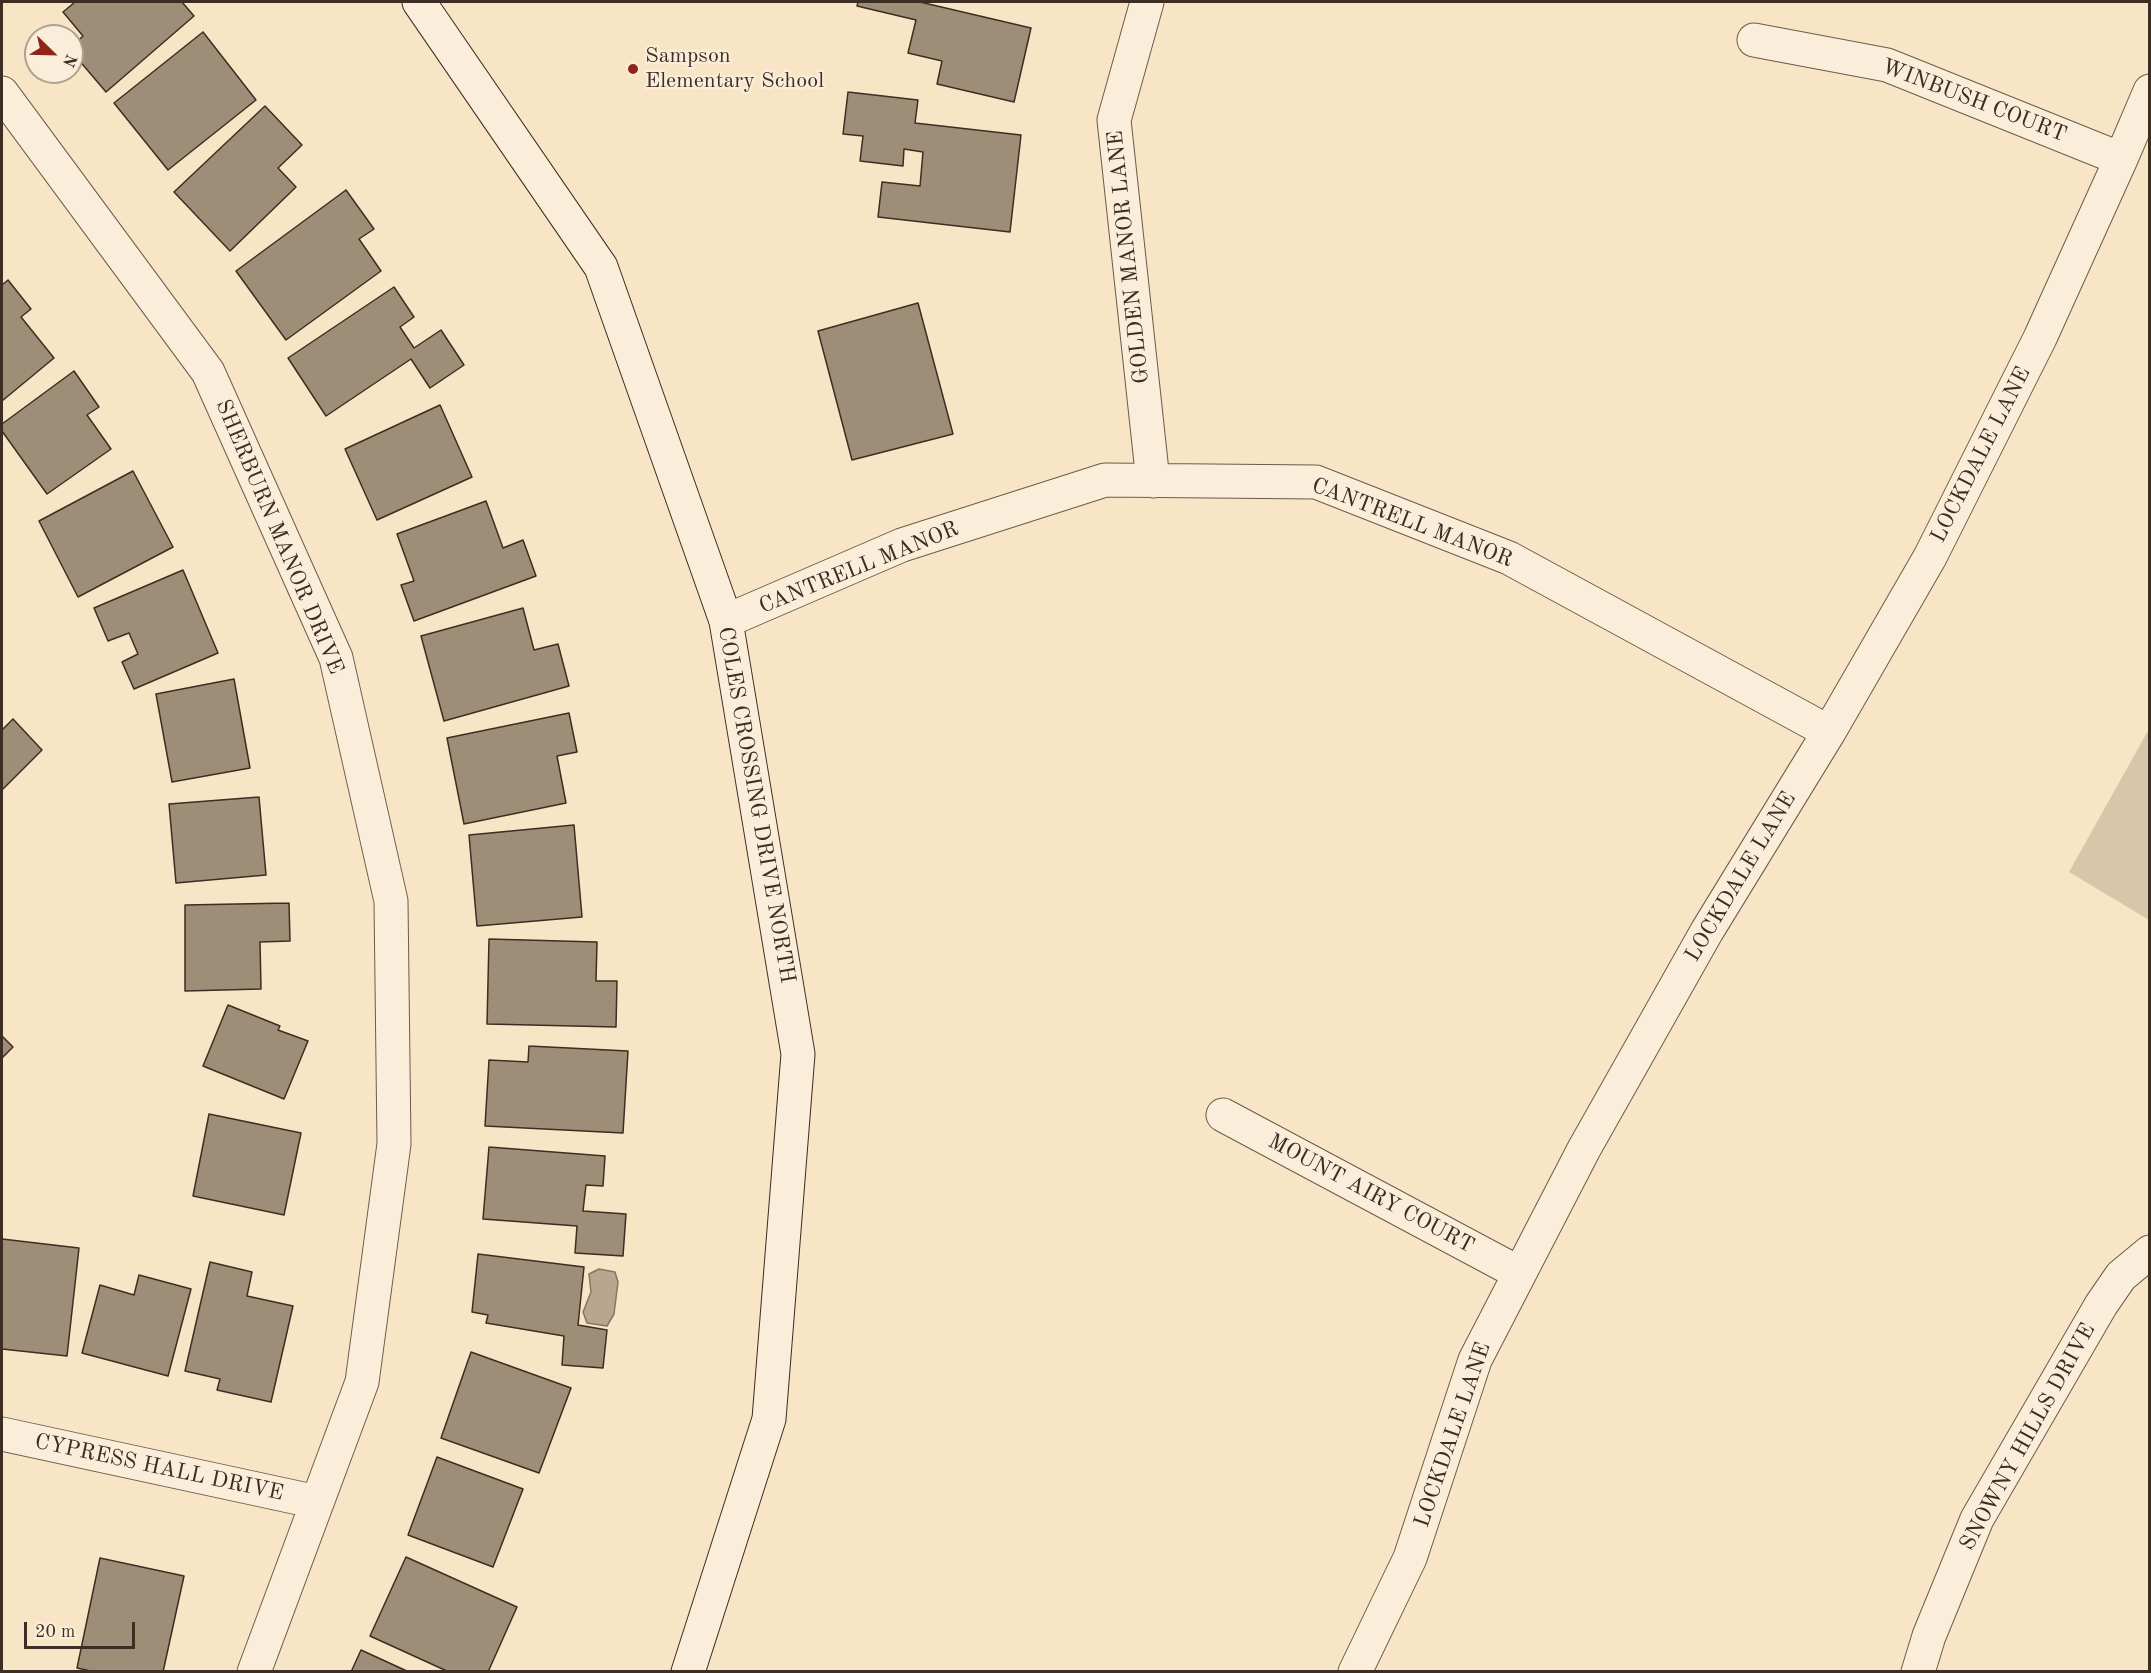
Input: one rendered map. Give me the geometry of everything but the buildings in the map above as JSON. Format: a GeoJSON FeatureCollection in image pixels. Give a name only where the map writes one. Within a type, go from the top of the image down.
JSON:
{"type":"FeatureCollection","features":[{"type":"Feature","properties":{"kind":"street","name":"COLES CROSSING DRIVE NORTH"},"geometry":{"type":"LineString","coordinates":[[419,2],[601,267],[726,621],[798,1054],[769,1419],[688,1671]]}},
{"type":"Feature","properties":{"kind":"street","name":"GOLDEN MANOR LANE"},"geometry":{"type":"LineString","coordinates":[[1147,2],[1114,120],[1153,481]]}},
{"type":"Feature","properties":{"kind":"street","name":"WINBUSH COURT"},"geometry":{"type":"LineString","coordinates":[[1754,40],[1887,65],[2121,159]]}},
{"type":"Feature","properties":{"kind":"street","name":"LOCKDALE LANE"},"geometry":{"type":"LineString","coordinates":[[1356,1671],[1410,1558],[1475,1360],[1584,1149],[1707,931],[1829,732],[1930,557],[2040,338],[2150,92]]}},
{"type":"Feature","properties":{"kind":"street","name":"SHERBURN MANOR DRIVE"},"geometry":{"type":"LineString","coordinates":[[2,93],[208,372],[336,658],[392,901],[394,1144],[362,1382],[254,1671]]}},
{"type":"Feature","properties":{"kind":"street","name":"CANTRELL MANOR"},"geometry":{"type":"LineString","coordinates":[[726,621],[913,542],[1105,480],[1316,482],[1509,558],[1829,732]]}},
{"type":"Feature","properties":{"kind":"street","name":"MOUNT AIRY COURT"},"geometry":{"type":"LineString","coordinates":[[1223,1115],[1519,1273]]}},
{"type":"Feature","properties":{"kind":"street","name":"SNOWNY HILLS DRIVE"},"geometry":{"type":"LineString","coordinates":[[1918,1671],[1929,1636],[1977,1519],[2101,1305],[2121,1276],[2150,1252]]}},
{"type":"Feature","properties":{"kind":"street","name":"CYPRESS HALL DRIVE"},"geometry":{"type":"LineString","coordinates":[[2,1434],[317,1502]]}},
{"type":"Feature","properties":{"kind":"shaded area"},"geometry":{"type":"Polygon","coordinates":[[[2149,729],[2149,920],[2069,872],[2149,729]]]}},
{"type":"Feature","properties":{"kind":"shaded area"},"geometry":{"type":"Polygon","coordinates":[[[599,1269],[615,1272],[618,1282],[614,1314],[607,1326],[587,1323],[583,1312],[591,1292],[589,1274],[599,1269]]]}},
{"type":"Feature","properties":{"kind":"place","name":"Sampson Elementary School"},"geometry":{"type":"Point","coordinates":[633,69]}}]}
